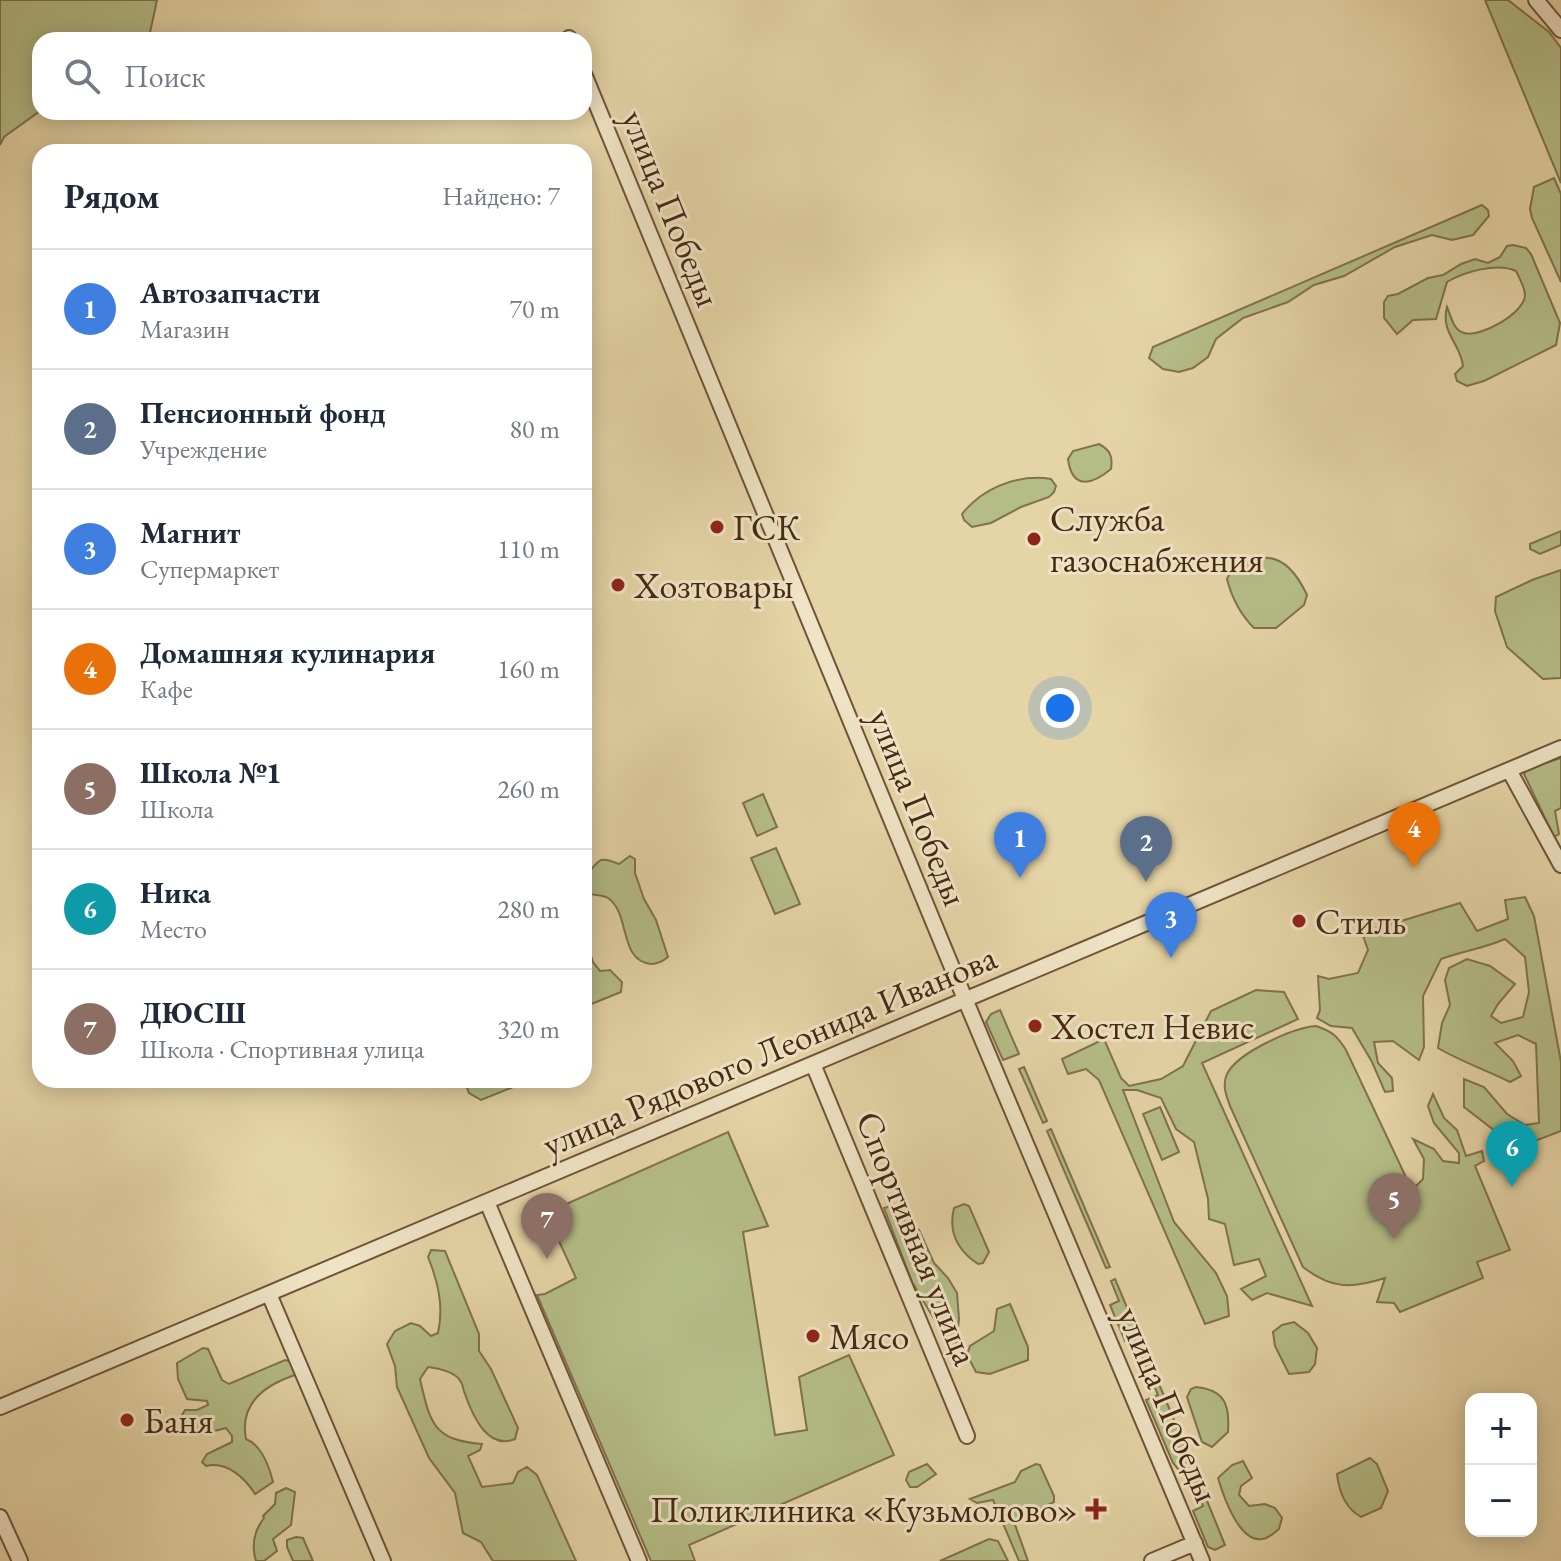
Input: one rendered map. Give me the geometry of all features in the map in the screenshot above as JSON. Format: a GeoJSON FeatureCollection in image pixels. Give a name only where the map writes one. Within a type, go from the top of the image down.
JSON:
{"type":"FeatureCollection","features":[{"type":"Feature","properties":{"kind":"street"},"geometry":{"type":"LineString","coordinates":[[1536,0],[1561,30]]}},
{"type":"Feature","properties":{"kind":"street","name":"улица Победы"},"geometry":{"type":"LineString","coordinates":[[592,93],[965,999],[1202,1561]]}},
{"type":"Feature","properties":{"kind":"street","name":"улица Рядового Леонида Иванова"},"geometry":{"type":"LineString","coordinates":[[0,1407],[1561,748]]}},
{"type":"Feature","properties":{"kind":"street"},"geometry":{"type":"LineString","coordinates":[[1509,770],[1561,865]]}},
{"type":"Feature","properties":{"kind":"street","name":"Спортивная улица"},"geometry":{"type":"LineString","coordinates":[[813,1064],[967,1436]]}},
{"type":"Feature","properties":{"kind":"street"},"geometry":{"type":"LineString","coordinates":[[487,1202],[639,1561]]}},
{"type":"Feature","properties":{"kind":"street"},"geometry":{"type":"LineString","coordinates":[[269,1294],[383,1561]]}},
{"type":"Feature","properties":{"kind":"street"},"geometry":{"type":"LineString","coordinates":[[0,1517],[20,1561]]}},
{"type":"Feature","properties":{"kind":"street"},"geometry":{"type":"LineString","coordinates":[[1152,1561],[1195,1543]]}},
{"type":"Feature","properties":{"kind":"green space"},"geometry":{"type":"Polygon","coordinates":[[[0,0],[157,0],[150,32],[32,32],[32,117],[4,137],[0,145],[0,0]]]}},
{"type":"Feature","properties":{"kind":"green space"},"geometry":{"type":"Polygon","coordinates":[[[1485,0],[1508,0],[1549,32],[1561,48],[1561,183],[1485,0]]]}},
{"type":"Feature","properties":{"kind":"green space"},"geometry":{"type":"Polygon","coordinates":[[[1554,178],[1561,194],[1561,282],[1530,209],[1534,187],[1554,178]]]}},
{"type":"Feature","properties":{"kind":"green space"},"geometry":{"type":"Polygon","coordinates":[[[1482,205],[1489,216],[1473,235],[1452,240],[1432,235],[1395,247],[1344,276],[1314,285],[1288,302],[1243,318],[1216,339],[1208,357],[1193,368],[1179,372],[1163,369],[1149,358],[1153,347],[1482,205]]]}},
{"type":"Feature","properties":{"kind":"green space"},"geometry":{"type":"Polygon","coordinates":[[[1507,246],[1526,248],[1531,254],[1560,323],[1556,345],[1484,381],[1467,386],[1457,381],[1455,374],[1463,366],[1446,324],[1447,307],[1455,326],[1464,333],[1480,332],[1500,323],[1523,302],[1525,292],[1516,271],[1508,268],[1481,269],[1447,282],[1436,319],[1413,320],[1397,334],[1384,318],[1384,302],[1388,296],[1428,278],[1443,275],[1461,264],[1475,259],[1488,263],[1500,257],[1507,246]]]}},
{"type":"Feature","properties":{"kind":"green space"},"geometry":{"type":"Polygon","coordinates":[[[1099,444],[1110,454],[1111,469],[1097,479],[1078,480],[1070,469],[1068,459],[1073,451],[1099,444]]]}},
{"type":"Feature","properties":{"kind":"green space"},"geometry":{"type":"Polygon","coordinates":[[[1021,479],[1051,479],[1056,486],[1049,497],[991,523],[972,527],[964,520],[962,514],[989,491],[1021,479]]]}},
{"type":"Feature","properties":{"kind":"green space"},"geometry":{"type":"Polygon","coordinates":[[[1561,531],[1561,545],[1540,554],[1530,549],[1530,544],[1561,531]]]}},
{"type":"Feature","properties":{"kind":"green space"},"geometry":{"type":"Polygon","coordinates":[[[1249,558],[1269,558],[1282,563],[1297,577],[1307,595],[1304,605],[1276,628],[1254,628],[1231,593],[1227,579],[1236,562],[1249,558]]]}},
{"type":"Feature","properties":{"kind":"green space"},"geometry":{"type":"Polygon","coordinates":[[[1561,570],[1561,678],[1543,679],[1507,647],[1495,611],[1496,597],[1561,570]]]}},
{"type":"Feature","properties":{"kind":"green space"},"geometry":{"type":"Polygon","coordinates":[[[1561,758],[1561,808],[1555,811],[1559,834],[1554,837],[1524,774],[1527,769],[1561,758]]]}},
{"type":"Feature","properties":{"kind":"green space"},"geometry":{"type":"Polygon","coordinates":[[[763,794],[777,827],[757,836],[743,803],[763,794]]]}},
{"type":"Feature","properties":{"kind":"green space"},"geometry":{"type":"Polygon","coordinates":[[[776,848],[800,904],[775,914],[751,858],[776,848]]]}},
{"type":"Feature","properties":{"kind":"green space"},"geometry":{"type":"Polygon","coordinates":[[[630,856],[635,859],[635,873],[668,957],[658,963],[641,961],[634,954],[615,905],[608,898],[592,894],[592,869],[596,864],[608,860],[619,864],[630,856]]]}},
{"type":"Feature","properties":{"kind":"green space"},"geometry":{"type":"Polygon","coordinates":[[[1525,897],[1534,916],[1561,1062],[1561,1131],[1517,1148],[1464,1107],[1464,1079],[1484,1087],[1507,1114],[1525,1125],[1539,1123],[1536,1044],[1518,1035],[1495,1043],[1513,1061],[1521,1076],[1510,1082],[1438,1048],[1442,1023],[1450,1005],[1445,980],[1449,968],[1467,959],[1490,966],[1515,984],[1491,1016],[1501,1023],[1523,1017],[1529,992],[1525,957],[1505,939],[1441,959],[1423,996],[1424,1047],[1419,1060],[1393,1041],[1374,1042],[1378,1063],[1392,1078],[1393,1091],[1385,1092],[1352,1028],[1331,1026],[1317,1018],[1320,1010],[1318,976],[1329,979],[1358,973],[1368,950],[1362,933],[1460,903],[1477,931],[1508,919],[1505,900],[1525,897]]]}},
{"type":"Feature","properties":{"kind":"green space"},"geometry":{"type":"Polygon","coordinates":[[[592,959],[600,971],[610,970],[622,982],[621,992],[592,1004],[592,959]]]}},
{"type":"Feature","properties":{"kind":"green space"},"geometry":{"type":"Polygon","coordinates":[[[1256,990],[1284,992],[1298,1019],[1202,1063],[1312,1306],[1267,1293],[1252,1300],[1241,1289],[1266,1276],[1259,1259],[1234,1265],[1225,1224],[1209,1219],[1208,1199],[1194,1142],[1176,1129],[1161,1098],[1137,1090],[1123,1090],[1174,1222],[1216,1273],[1227,1296],[1229,1316],[1205,1324],[1099,1080],[1086,1069],[1068,1074],[1062,1059],[1104,1039],[1121,1078],[1129,1086],[1161,1079],[1183,1066],[1211,1011],[1256,990]]]}},
{"type":"Feature","properties":{"kind":"green space"},"geometry":{"type":"Polygon","coordinates":[[[1000,1010],[1019,1054],[1003,1060],[986,1022],[991,1014],[1000,1010]]]}},
{"type":"Feature","properties":{"kind":"green space"},"geometry":{"type":"Polygon","coordinates":[[[1316,1026],[1334,1035],[1346,1050],[1412,1190],[1423,1179],[1424,1159],[1413,1139],[1434,1149],[1443,1161],[1459,1163],[1459,1153],[1434,1123],[1428,1106],[1433,1094],[1444,1118],[1457,1130],[1466,1156],[1482,1151],[1484,1161],[1475,1166],[1510,1250],[1477,1262],[1483,1278],[1400,1312],[1394,1303],[1377,1302],[1385,1278],[1342,1285],[1323,1280],[1303,1267],[1230,1106],[1225,1082],[1233,1066],[1254,1050],[1281,1036],[1316,1026]]]}},
{"type":"Feature","properties":{"kind":"green space"},"geometry":{"type":"Polygon","coordinates":[[[1024,1067],[1047,1121],[1043,1123],[1019,1069],[1024,1067]]]}},
{"type":"Feature","properties":{"kind":"green space"},"geometry":{"type":"Polygon","coordinates":[[[467,1088],[511,1088],[481,1100],[469,1093],[467,1088]]]}},
{"type":"Feature","properties":{"kind":"green space"},"geometry":{"type":"Polygon","coordinates":[[[1160,1107],[1179,1152],[1162,1160],[1143,1114],[1160,1107]]]}},
{"type":"Feature","properties":{"kind":"green space"},"geometry":{"type":"Polygon","coordinates":[[[1051,1129],[1110,1267],[1106,1268],[1047,1131],[1051,1129]]]}},
{"type":"Feature","properties":{"kind":"green space"},"geometry":{"type":"Polygon","coordinates":[[[728,1132],[768,1226],[743,1232],[775,1435],[807,1430],[799,1377],[849,1355],[894,1455],[689,1545],[695,1561],[651,1561],[537,1295],[576,1278],[546,1213],[728,1132]]]}},
{"type":"Feature","properties":{"kind":"green space"},"geometry":{"type":"Polygon","coordinates":[[[964,1204],[969,1206],[989,1252],[983,1263],[978,1264],[965,1253],[953,1233],[954,1208],[964,1204]]]}},
{"type":"Feature","properties":{"kind":"green space"},"geometry":{"type":"Polygon","coordinates":[[[892,1206],[898,1216],[919,1230],[934,1263],[957,1293],[959,1319],[956,1346],[951,1347],[912,1282],[884,1208],[892,1206]]]}},
{"type":"Feature","properties":{"kind":"green space"},"geometry":{"type":"Polygon","coordinates":[[[431,1250],[445,1251],[479,1334],[479,1351],[491,1369],[518,1428],[515,1439],[505,1441],[489,1436],[477,1421],[459,1379],[446,1371],[428,1367],[420,1379],[431,1418],[443,1433],[466,1442],[482,1444],[480,1450],[468,1456],[482,1487],[513,1483],[518,1472],[527,1467],[537,1475],[576,1561],[493,1561],[481,1542],[463,1533],[455,1493],[429,1458],[397,1387],[395,1366],[387,1344],[395,1331],[411,1323],[431,1336],[438,1333],[440,1304],[428,1257],[431,1250]]]}},
{"type":"Feature","properties":{"kind":"green space"},"geometry":{"type":"Polygon","coordinates":[[[1115,1279],[1193,1465],[1179,1470],[1173,1463],[1146,1400],[1158,1395],[1134,1338],[1125,1341],[1110,1305],[1119,1301],[1111,1281],[1115,1279]]]}},
{"type":"Feature","properties":{"kind":"green space"},"geometry":{"type":"Polygon","coordinates":[[[1010,1304],[1028,1347],[1028,1360],[990,1374],[976,1372],[967,1355],[970,1346],[994,1331],[997,1309],[1010,1304]]]}},
{"type":"Feature","properties":{"kind":"green space"},"geometry":{"type":"Polygon","coordinates":[[[1294,1322],[1308,1333],[1317,1348],[1315,1364],[1309,1372],[1289,1374],[1275,1346],[1273,1332],[1282,1325],[1294,1322]]]}},
{"type":"Feature","properties":{"kind":"green space"},"geometry":{"type":"Polygon","coordinates":[[[203,1348],[208,1349],[222,1380],[229,1384],[285,1360],[292,1362],[296,1371],[295,1375],[264,1390],[246,1415],[246,1439],[260,1451],[273,1482],[255,1494],[235,1472],[221,1466],[206,1466],[202,1462],[207,1454],[232,1442],[226,1428],[191,1434],[182,1415],[185,1410],[197,1410],[208,1405],[207,1401],[187,1399],[178,1379],[177,1363],[203,1348]]]}},
{"type":"Feature","properties":{"kind":"green space"},"geometry":{"type":"Polygon","coordinates":[[[1196,1387],[1219,1395],[1228,1414],[1228,1432],[1212,1447],[1202,1442],[1187,1397],[1196,1387]]]}},
{"type":"Feature","properties":{"kind":"green space"},"geometry":{"type":"Polygon","coordinates":[[[1370,1458],[1377,1464],[1388,1491],[1381,1508],[1361,1517],[1344,1499],[1337,1474],[1370,1458]]]}},
{"type":"Feature","properties":{"kind":"green space"},"geometry":{"type":"Polygon","coordinates":[[[1243,1461],[1252,1478],[1241,1486],[1239,1495],[1249,1506],[1265,1504],[1275,1508],[1282,1518],[1279,1529],[1264,1539],[1246,1534],[1239,1526],[1218,1478],[1232,1465],[1243,1461]]]}},
{"type":"Feature","properties":{"kind":"green space"},"geometry":{"type":"Polygon","coordinates":[[[927,1464],[936,1474],[917,1487],[910,1487],[906,1480],[909,1472],[927,1464]]]}},
{"type":"Feature","properties":{"kind":"green space"},"geometry":{"type":"Polygon","coordinates":[[[1040,1465],[1054,1502],[1014,1522],[1028,1561],[1019,1561],[993,1500],[977,1503],[970,1499],[1015,1482],[1021,1471],[1040,1465]]]}},
{"type":"Feature","properties":{"kind":"green space"},"geometry":{"type":"Polygon","coordinates":[[[1199,1481],[1225,1545],[1215,1550],[1208,1547],[1193,1511],[1203,1506],[1194,1483],[1199,1481]]]}},
{"type":"Feature","properties":{"kind":"green space"},"geometry":{"type":"Polygon","coordinates":[[[286,1488],[295,1492],[291,1525],[273,1539],[277,1551],[264,1561],[256,1561],[254,1538],[258,1528],[263,1516],[275,1504],[276,1493],[286,1488]]]}},
{"type":"Feature","properties":{"kind":"green space"},"geometry":{"type":"Polygon","coordinates":[[[303,1538],[313,1561],[293,1561],[287,1540],[303,1538]]]}},
{"type":"Feature","properties":{"kind":"green space"},"geometry":{"type":"Polygon","coordinates":[[[989,1539],[998,1541],[1008,1561],[940,1561],[989,1539]]]}},
{"type":"Feature","properties":{"kind":"place","name":"ГСК"},"geometry":{"type":"Point","coordinates":[717,527]}},
{"type":"Feature","properties":{"kind":"place","name":"Служба газоснабжения"},"geometry":{"type":"Point","coordinates":[1034,539]}},
{"type":"Feature","properties":{"kind":"place","name":"Хозтовары"},"geometry":{"type":"Point","coordinates":[618,585]}},
{"type":"Feature","properties":{"kind":"place","name":"Домашняя кулинария"},"geometry":{"type":"Point","coordinates":[1414,868]}},
{"type":"Feature","properties":{"kind":"place","name":"Автозапчасти"},"geometry":{"type":"Point","coordinates":[1020,878]}},
{"type":"Feature","properties":{"kind":"place","name":"Пенсионный фонд"},"geometry":{"type":"Point","coordinates":[1146,882]}},
{"type":"Feature","properties":{"kind":"place","name":"Стиль"},"geometry":{"type":"Point","coordinates":[1299,921]}},
{"type":"Feature","properties":{"kind":"place","name":"Магнит"},"geometry":{"type":"Point","coordinates":[1171,958]}},
{"type":"Feature","properties":{"kind":"place","name":"Хостел Невис"},"geometry":{"type":"Point","coordinates":[1035,1026]}},
{"type":"Feature","properties":{"kind":"place","name":"Ника"},"geometry":{"type":"Point","coordinates":[1512,1187]}},
{"type":"Feature","properties":{"kind":"place","name":"Школа №1"},"geometry":{"type":"Point","coordinates":[1394,1239]}},
{"type":"Feature","properties":{"kind":"place","name":"ДЮСШ"},"geometry":{"type":"Point","coordinates":[547,1259]}},
{"type":"Feature","properties":{"kind":"place","name":"Мясо"},"geometry":{"type":"Point","coordinates":[813,1336]}},
{"type":"Feature","properties":{"kind":"place","name":"Баня"},"geometry":{"type":"Point","coordinates":[127,1420]}},
{"type":"Feature","properties":{"kind":"place","name":"Поликлиника «Кузьмолово»"},"geometry":{"type":"Point","coordinates":[1096,1509]}}]}
